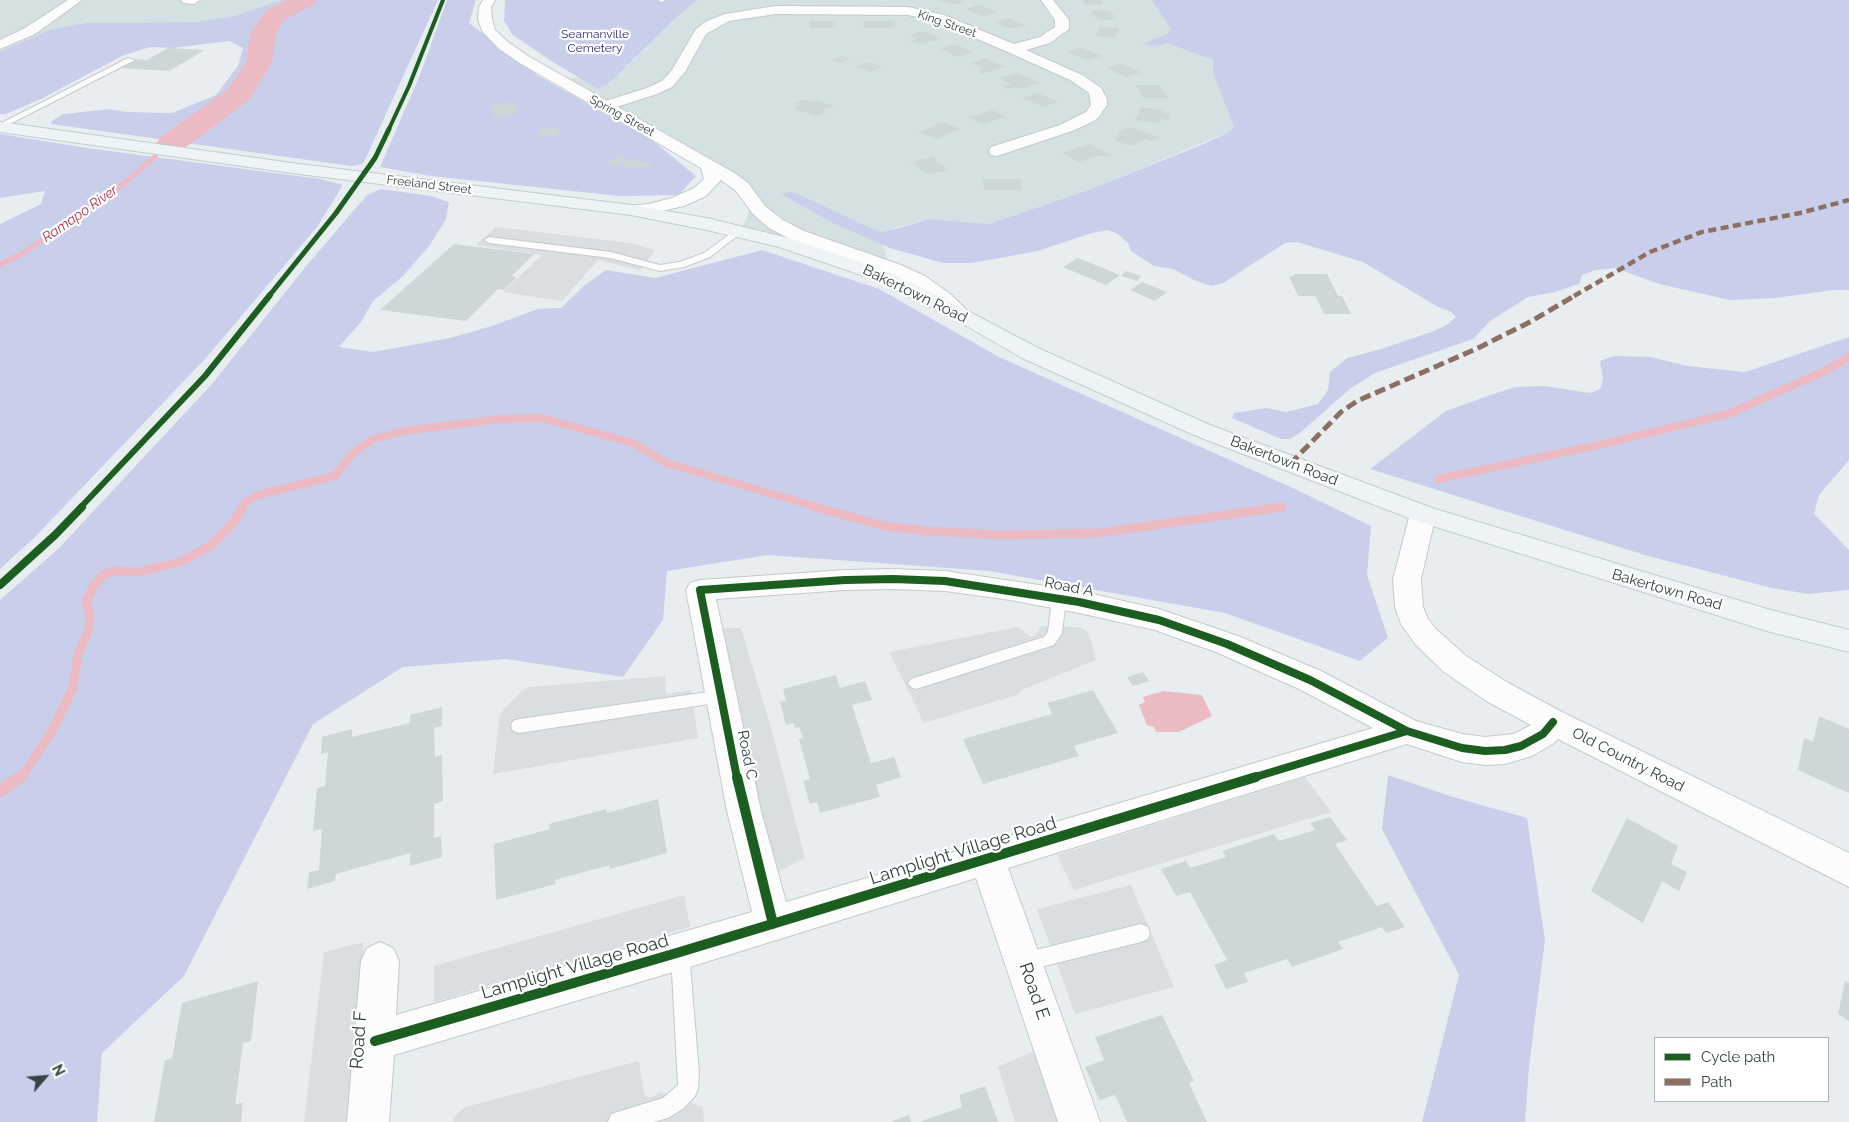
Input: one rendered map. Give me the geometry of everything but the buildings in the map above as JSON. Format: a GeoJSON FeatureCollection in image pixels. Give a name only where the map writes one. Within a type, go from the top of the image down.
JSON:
{"type":"FeatureCollection","features":[{"type":"Feature","properties":{"kind":"main road","name":"Freeland Street"},"geometry":{"type":"LineString","coordinates":[[0,127],[299,169],[631,210],[738,231]]}},
{"type":"Feature","properties":{"kind":"main road","name":"Bakertown Road"},"geometry":{"type":"LineString","coordinates":[[738,231],[857,266],[963,316],[1030,353],[1202,430],[1423,514],[1632,580],[1849,642]]}},
{"type":"Feature","properties":{"kind":"street"},"geometry":{"type":"LineString","coordinates":[[65,0],[86,0]]}},
{"type":"Feature","properties":{"kind":"street"},"geometry":{"type":"LineString","coordinates":[[0,45],[30,31],[75,0]]}},
{"type":"Feature","properties":{"kind":"street"},"geometry":{"type":"LineString","coordinates":[[186,0],[194,0]]}},
{"type":"Feature","properties":{"kind":"street","name":"Spring Street"},"geometry":{"type":"LineString","coordinates":[[489,0],[485,7],[485,19],[489,31],[503,45],[604,106],[707,164],[742,187],[767,218],[797,235],[894,269],[918,280],[942,297],[963,316]]}},
{"type":"Feature","properties":{"kind":"street"},"geometry":{"type":"LineString","coordinates":[[1013,49],[1045,40],[1062,29],[1062,20],[1047,0]]}},
{"type":"Feature","properties":{"kind":"street","name":"King Street"},"geometry":{"type":"LineString","coordinates":[[604,106],[668,84],[678,72],[702,32],[719,20],[763,11],[856,5],[900,10],[928,15],[1013,49],[1084,82],[1096,92],[1099,105],[1092,115],[1077,124],[997,151]]}},
{"type":"Feature","properties":{"kind":"street"},"geometry":{"type":"LineString","coordinates":[[631,210],[649,209],[678,202],[700,192],[713,180],[713,175],[707,164]]}},
{"type":"Feature","properties":{"kind":"street"},"geometry":{"type":"LineString","coordinates":[[738,231],[746,220],[751,200]]}},
{"type":"Feature","properties":{"kind":"street","name":"Old Country Road"},"geometry":{"type":"LineString","coordinates":[[1423,514],[1407,579],[1409,606],[1416,624],[1426,637],[1455,664],[1499,693],[1553,722],[1849,871]]}},
{"type":"Feature","properties":{"kind":"street","name":"Road A"},"geometry":{"type":"LineString","coordinates":[[700,590],[846,580],[893,579],[945,581],[1059,598],[1159,620],[1228,644],[1310,680],[1407,731]]}},
{"type":"Feature","properties":{"kind":"street","name":"Road C"},"geometry":{"type":"LineString","coordinates":[[700,590],[744,811],[773,924]]}},
{"type":"Feature","properties":{"kind":"street"},"geometry":{"type":"LineString","coordinates":[[1407,731],[1462,748],[1486,751],[1505,750],[1521,746],[1543,734],[1553,722]]}},
{"type":"Feature","properties":{"kind":"street","name":"Lamplight Village Road"},"geometry":{"type":"LineString","coordinates":[[375,1041],[988,860],[1407,731]]}},
{"type":"Feature","properties":{"kind":"street","name":"Road E"},"geometry":{"type":"LineString","coordinates":[[988,860],[1079,1122]]}},
{"type":"Feature","properties":{"kind":"street","name":"Road F"},"geometry":{"type":"LineString","coordinates":[[368,1122],[380,961]]}},
{"type":"Feature","properties":{"kind":"lane"},"geometry":{"type":"LineString","coordinates":[[0,127],[131,60]]}},
{"type":"Feature","properties":{"kind":"lane"},"geometry":{"type":"LineString","coordinates":[[489,240],[611,255],[639,264],[660,268],[681,265],[707,255],[738,231]]}},
{"type":"Feature","properties":{"kind":"lane"},"geometry":{"type":"LineString","coordinates":[[916,683],[1049,641],[1055,634],[1059,598]]}},
{"type":"Feature","properties":{"kind":"lane"},"geometry":{"type":"LineString","coordinates":[[520,726],[722,696]]}},
{"type":"Feature","properties":{"kind":"lane"},"geometry":{"type":"LineString","coordinates":[[1024,962],[1141,933]]}},
{"type":"Feature","properties":{"kind":"lane"},"geometry":{"type":"LineString","coordinates":[[619,1122],[668,1107],[677,1101],[688,1089],[689,1073],[680,952]]}},
{"type":"Feature","properties":{"kind":"shaded area"},"geometry":{"type":"Polygon","coordinates":[[[0,0],[281,0],[237,16],[194,22],[85,23],[52,29],[0,53],[0,0]]]}},
{"type":"Feature","properties":{"kind":"shaded area"},"geometry":{"type":"Polygon","coordinates":[[[698,0],[1155,0],[1171,30],[1172,42],[1221,63],[1213,73],[1234,127],[1229,132],[1086,191],[988,224],[929,219],[880,232],[892,281],[738,231],[746,220],[749,211],[751,200],[747,194],[560,81],[626,67],[680,14],[698,0]]]}},
{"type":"Feature","properties":{"kind":"shaded area"},"geometry":{"type":"Polygon","coordinates":[[[496,227],[630,243],[655,250],[640,270],[598,260],[562,301],[503,292],[542,255],[476,245],[496,227]]]}},
{"type":"Feature","properties":{"kind":"shaded area"},"geometry":{"type":"Polygon","coordinates":[[[1041,626],[1078,627],[1086,630],[1090,637],[1096,660],[1024,689],[1017,695],[924,723],[889,652],[1018,627],[1031,637],[1035,636],[1041,626]]]}},
{"type":"Feature","properties":{"kind":"shaded area"},"geometry":{"type":"Polygon","coordinates":[[[716,628],[741,628],[773,735],[805,858],[773,874],[716,628]]]}},
{"type":"Feature","properties":{"kind":"shaded area"},"geometry":{"type":"Polygon","coordinates":[[[665,676],[666,694],[691,690],[698,738],[493,774],[499,718],[503,710],[522,690],[529,687],[665,676]]]}},
{"type":"Feature","properties":{"kind":"shaded area"},"geometry":{"type":"Polygon","coordinates":[[[1163,691],[1202,695],[1212,716],[1179,732],[1156,732],[1154,727],[1147,725],[1139,705],[1145,702],[1143,697],[1163,691]]]}},
{"type":"Feature","properties":{"kind":"shaded area"},"geometry":{"type":"Polygon","coordinates":[[[1305,777],[1331,812],[1074,890],[1057,855],[1305,777]]]}},
{"type":"Feature","properties":{"kind":"shaded area"},"geometry":{"type":"Polygon","coordinates":[[[1131,885],[1174,987],[1075,1014],[1037,909],[1131,885]]]}},
{"type":"Feature","properties":{"kind":"shaded area"},"geometry":{"type":"Polygon","coordinates":[[[684,895],[690,927],[434,1002],[434,966],[684,895]]]}},
{"type":"Feature","properties":{"kind":"shaded area"},"geometry":{"type":"Polygon","coordinates":[[[364,942],[348,1122],[304,1122],[324,952],[364,942]]]}},
{"type":"Feature","properties":{"kind":"shaded area"},"geometry":{"type":"Polygon","coordinates":[[[1034,1051],[1058,1122],[1015,1122],[998,1067],[1034,1051]]]}},
{"type":"Feature","properties":{"kind":"shaded area"},"geometry":{"type":"Polygon","coordinates":[[[639,1061],[644,1094],[648,1097],[653,1097],[660,1092],[703,1107],[704,1122],[453,1122],[454,1117],[465,1107],[639,1061]]]}},
{"type":"Feature","properties":{"kind":"green space"},"geometry":{"type":"Polygon","coordinates":[[[281,0],[438,0],[363,164],[351,166],[51,124],[52,121],[63,114],[109,109],[127,112],[172,113],[216,95],[238,66],[243,48],[229,41],[172,48],[150,47],[122,56],[41,99],[6,114],[0,114],[0,52],[52,29],[85,23],[194,22],[235,16],[281,0]]]}},
{"type":"Feature","properties":{"kind":"green space"},"geometry":{"type":"Polygon","coordinates":[[[447,0],[476,0],[469,23],[537,75],[652,140],[696,176],[679,195],[619,196],[431,176],[380,167],[420,75],[447,0]]]}},
{"type":"Feature","properties":{"kind":"green space","name":"Seamanville Cemetery"},"geometry":{"type":"Polygon","coordinates":[[[505,0],[698,0],[680,14],[608,84],[598,89],[551,61],[513,35],[504,21],[505,0]]]}},
{"type":"Feature","properties":{"kind":"green space"},"geometry":{"type":"Polygon","coordinates":[[[1152,0],[1849,0],[1849,290],[1834,290],[1775,298],[1730,300],[1659,284],[1615,268],[1596,270],[1582,275],[1579,284],[1555,292],[1528,297],[1490,321],[1473,339],[1375,373],[1351,388],[1301,432],[1290,439],[1281,439],[1232,418],[1234,413],[1267,408],[1286,412],[1318,404],[1328,390],[1330,372],[1347,358],[1434,331],[1448,324],[1456,317],[1451,312],[1438,307],[1363,262],[1297,242],[1285,243],[1223,283],[1211,286],[1173,269],[1154,266],[1131,251],[1128,243],[1118,234],[1108,230],[1092,233],[1038,251],[972,263],[943,263],[890,248],[835,224],[781,194],[790,192],[800,195],[879,232],[929,219],[988,224],[1086,191],[1229,132],[1234,127],[1213,73],[1213,60],[1167,43],[1155,46],[1142,44],[1165,35],[1171,30],[1152,0]]]}},
{"type":"Feature","properties":{"kind":"green space"},"geometry":{"type":"Polygon","coordinates":[[[0,134],[87,148],[320,179],[343,185],[317,227],[205,359],[34,538],[0,569],[0,224],[41,204],[45,191],[0,198],[0,134]]]}},
{"type":"Feature","properties":{"kind":"green space"},"geometry":{"type":"Polygon","coordinates":[[[381,189],[431,196],[449,202],[446,219],[430,245],[402,277],[373,301],[361,322],[339,347],[373,352],[450,338],[492,326],[538,309],[561,308],[585,285],[606,270],[655,278],[762,250],[879,289],[999,357],[1295,489],[1371,526],[1367,575],[1388,638],[1360,661],[1225,613],[989,571],[768,555],[667,571],[663,620],[623,677],[506,659],[403,667],[313,724],[184,976],[102,1053],[97,1122],[0,1122],[0,600],[59,548],[211,385],[307,265],[367,195],[381,189]]]}},
{"type":"Feature","properties":{"kind":"green space"},"geometry":{"type":"Polygon","coordinates":[[[1849,337],[1849,460],[1819,495],[1814,514],[1849,550],[1849,590],[1808,594],[1772,588],[1648,556],[1370,469],[1446,411],[1499,392],[1516,387],[1545,386],[1590,393],[1600,389],[1603,379],[1600,361],[1614,356],[1651,357],[1687,366],[1745,372],[1849,337]]]}},
{"type":"Feature","properties":{"kind":"green space"},"geometry":{"type":"Polygon","coordinates":[[[1388,775],[1450,796],[1527,818],[1545,940],[1529,1067],[1525,1122],[1422,1122],[1459,975],[1382,829],[1388,775]]]}},
{"type":"Feature","properties":{"kind":"waterway","name":"Ramapo River"},"geometry":{"type":"LineString","coordinates":[[171,144],[238,95],[259,63],[263,34],[275,15],[305,0]]}},
{"type":"Feature","properties":{"kind":"waterway","name":"Ramapo River"},"geometry":{"type":"LineString","coordinates":[[0,265],[28,250],[123,184],[155,157]]}},
{"type":"Feature","properties":{"kind":"waterway"},"geometry":{"type":"LineString","coordinates":[[1438,479],[1594,446],[1728,414],[1825,371],[1849,357]]}},
{"type":"Feature","properties":{"kind":"waterway"},"geometry":{"type":"LineString","coordinates":[[242,508],[245,503],[258,495],[335,476],[352,454],[373,439],[404,431],[499,419],[542,418],[633,443],[667,463],[820,508]]}},
{"type":"Feature","properties":{"kind":"waterway"},"geometry":{"type":"LineString","coordinates":[[18,778],[24,774],[52,731],[73,688],[78,654],[89,629],[90,615],[86,602],[94,585],[103,575],[115,571],[139,572],[180,562],[210,546],[233,523],[243,507]]}},
{"type":"Feature","properties":{"kind":"waterway"},"geometry":{"type":"LineString","coordinates":[[815,507],[884,526],[928,531],[1002,535],[1099,533],[1282,507],[1275,508]]}},
{"type":"Feature","properties":{"kind":"waterway"},"geometry":{"type":"LineString","coordinates":[[0,791],[20,777]]}},
{"type":"Feature","properties":{"kind":"marked path"},"geometry":{"type":"LineString","coordinates":[[1290,464],[1341,412],[1357,401],[1476,349],[1528,323],[1650,252],[1702,232],[1800,213],[1849,200]]}},
{"type":"Feature","properties":{"kind":"cycle path"},"geometry":{"type":"LineString","coordinates":[[0,585],[55,535],[205,376],[336,213],[375,158],[409,86],[443,0]]}},
{"type":"Feature","properties":{"kind":"cycle path"},"geometry":{"type":"LineString","coordinates":[[773,924],[744,811],[700,590],[845,580],[893,579],[945,581],[1079,602],[1159,620],[1227,644],[1310,680],[1407,731]]}},
{"type":"Feature","properties":{"kind":"cycle path"},"geometry":{"type":"LineString","coordinates":[[375,1041],[680,952],[1407,731],[1462,748],[1485,751],[1505,750],[1521,746],[1543,734],[1553,722]]}}]}
